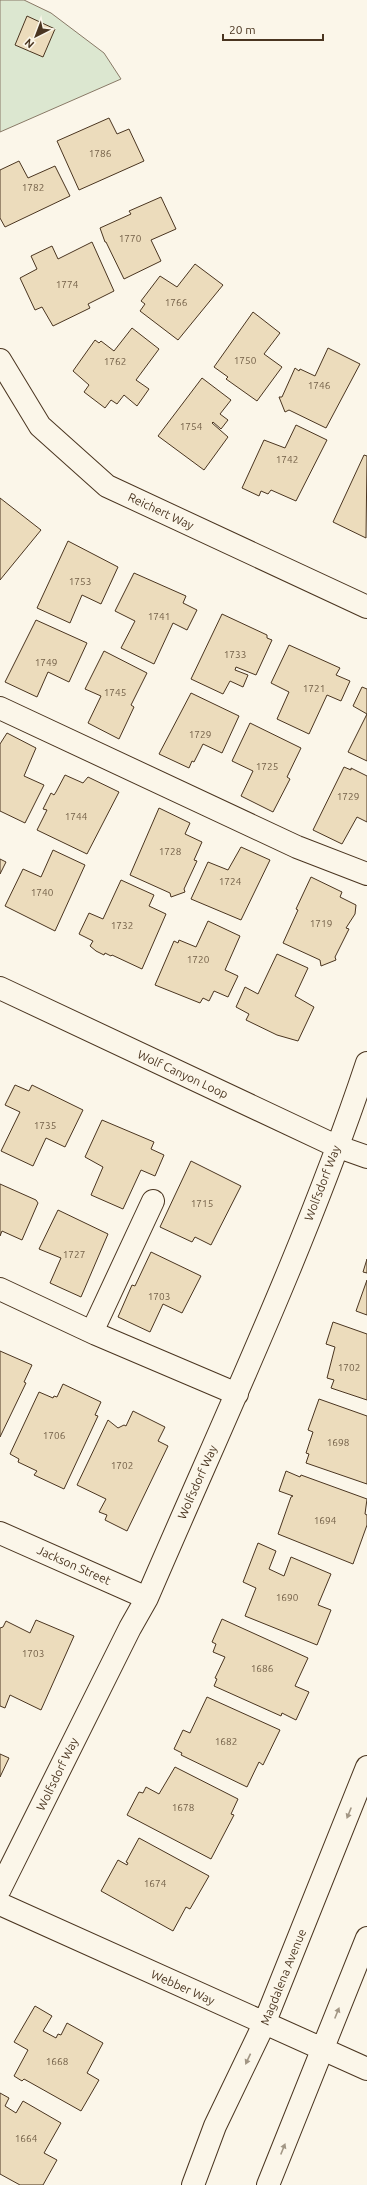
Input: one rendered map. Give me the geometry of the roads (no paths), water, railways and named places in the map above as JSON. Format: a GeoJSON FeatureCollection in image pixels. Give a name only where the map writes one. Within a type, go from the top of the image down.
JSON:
{"type":"FeatureCollection","features":[{"type":"Feature","properties":{"kind":"street","name":"Reichert Way"},"geometry":{"type":"LineString","coordinates":[[0,360],[40,426],[107,486],[367,607]]}},
{"type":"Feature","properties":{"kind":"street"},"geometry":{"type":"LineString","coordinates":[[0,708],[285,842],[367,874]]}},
{"type":"Feature","properties":{"kind":"street","name":"Wolf Canyon Loop"},"geometry":{"type":"LineString","coordinates":[[0,988],[336,1146],[367,1157]]}},
{"type":"Feature","properties":{"kind":"street","name":"Wolfsdorf Way"},"geometry":{"type":"LineString","coordinates":[[0,1889],[127,1634],[147,1598],[237,1394],[304,1232],[367,1063]]}},
{"type":"Feature","properties":{"kind":"street"},"geometry":{"type":"LineString","coordinates":[[92,1332],[152,1201]]}},
{"type":"Feature","properties":{"kind":"street"},"geometry":{"type":"LineString","coordinates":[[0,1289],[92,1332],[237,1394]]}},
{"type":"Feature","properties":{"kind":"street","name":"Jackson Street"},"geometry":{"type":"LineString","coordinates":[[0,1533],[147,1598]]}},
{"type":"Feature","properties":{"kind":"street","name":"Magdalena Avenue"},"geometry":{"type":"LineString","coordinates":[[193,2185],[216,2126],[264,2024],[367,1767]]}},
{"type":"Feature","properties":{"kind":"street","name":"Webber Way"},"geometry":{"type":"LineString","coordinates":[[0,1904],[367,2069]]}},
{"type":"Feature","properties":{"kind":"street"},"geometry":{"type":"LineString","coordinates":[[268,2185],[367,1938]]}}]}
